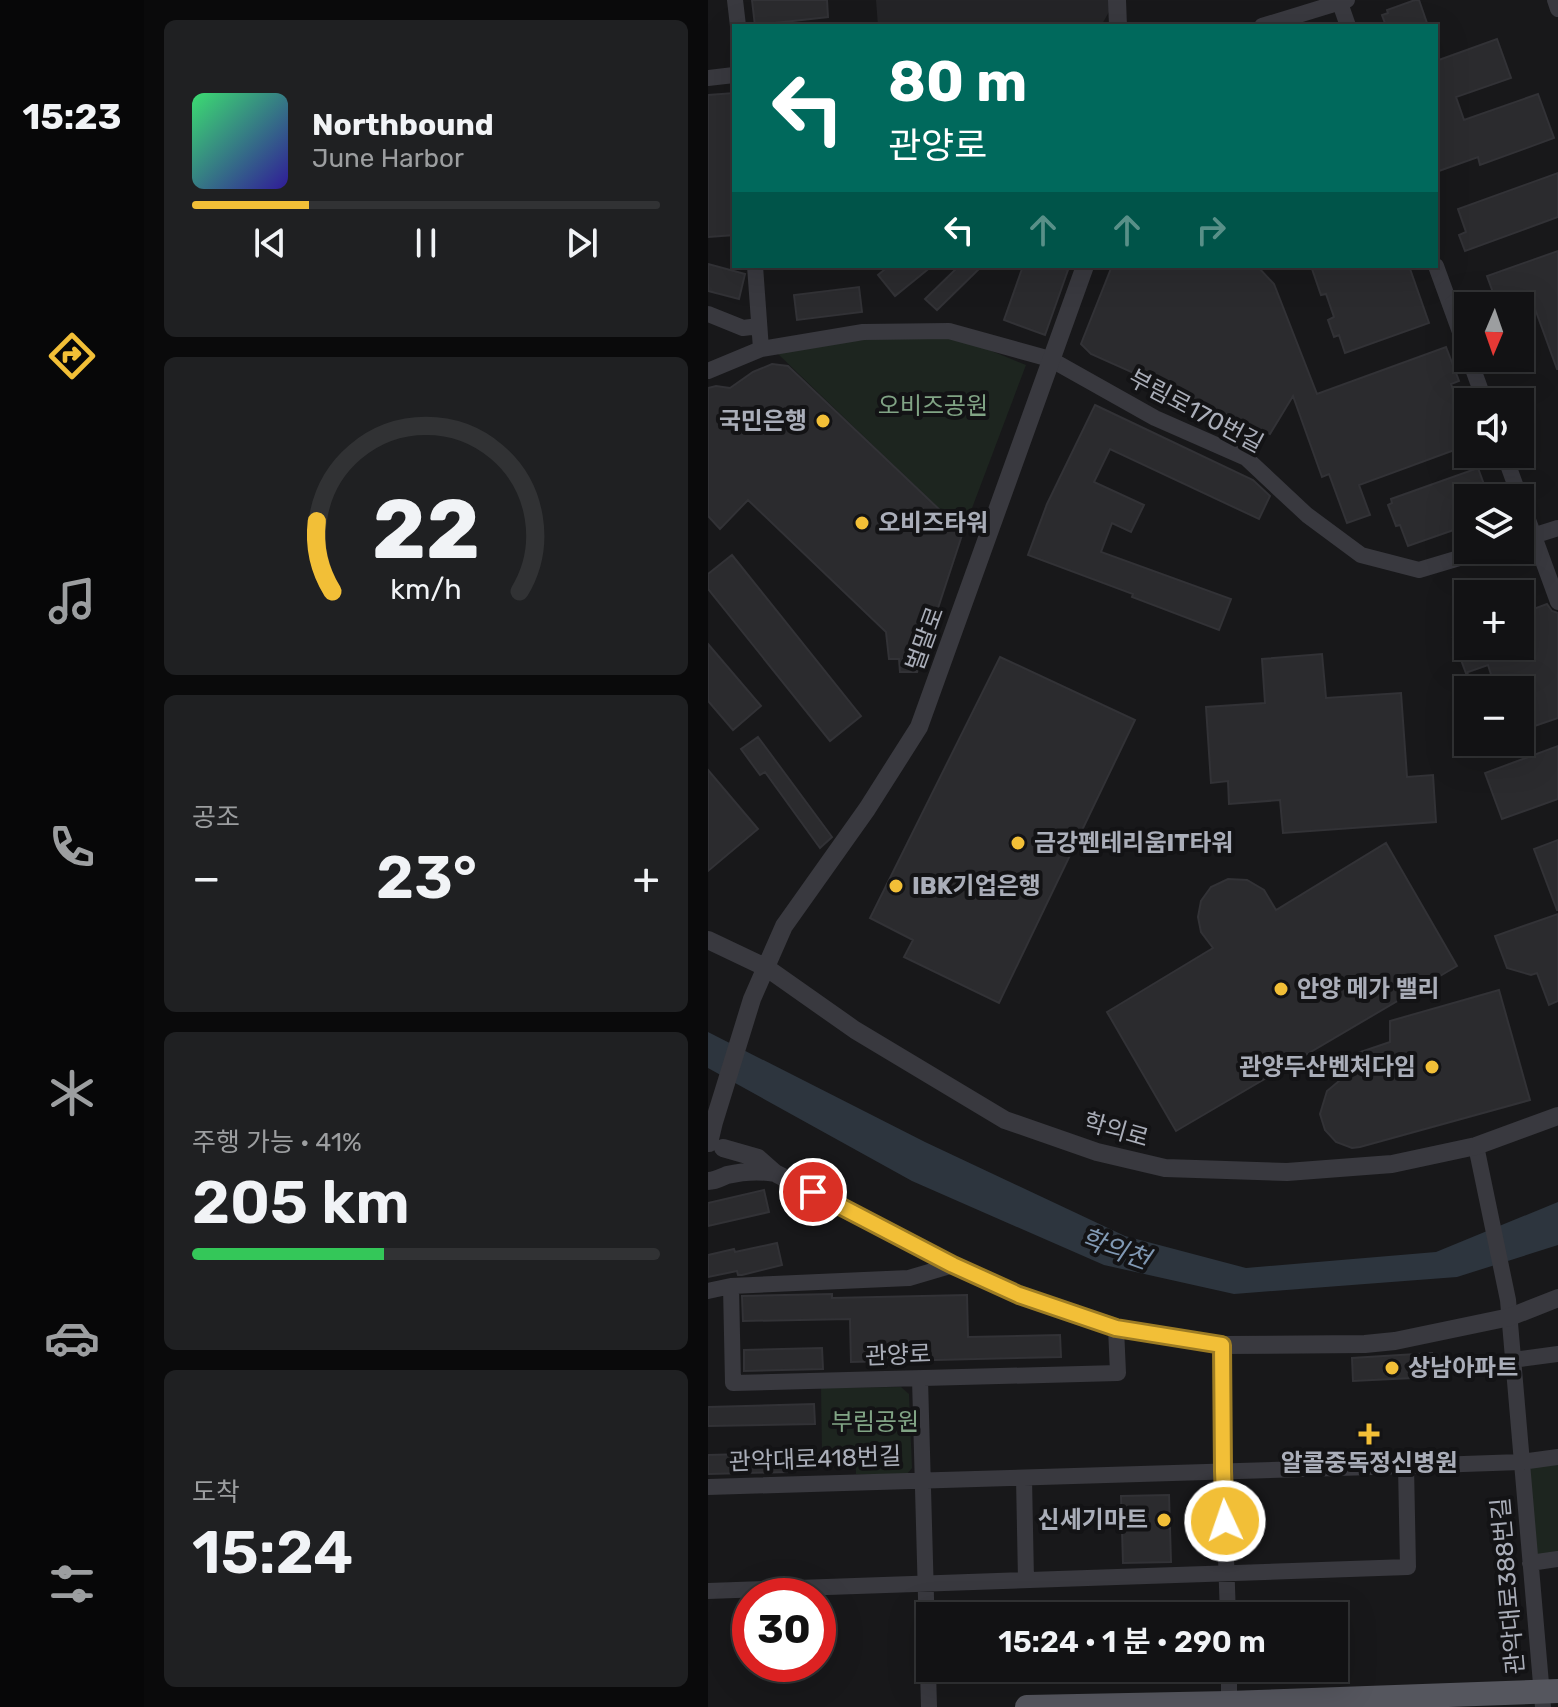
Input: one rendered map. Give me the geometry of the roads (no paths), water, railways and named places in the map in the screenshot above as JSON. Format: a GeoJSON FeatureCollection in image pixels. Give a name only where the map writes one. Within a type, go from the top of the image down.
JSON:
{"type":"FeatureCollection","features":[{"type":"Feature","properties":{"kind":"main road"},"geometry":{"type":"LineString","coordinates":[[1027,1707],[1547,1696]]}},
{"type":"Feature","properties":{"kind":"street"},"geometry":{"type":"LineString","coordinates":[[735,0],[738,24]]}},
{"type":"Feature","properties":{"kind":"street"},"geometry":{"type":"LineString","coordinates":[[1117,0],[1118,24]]}},
{"type":"Feature","properties":{"kind":"street"},"geometry":{"type":"LineString","coordinates":[[1555,0],[1558,9]]}},
{"type":"Feature","properties":{"kind":"street"},"geometry":{"type":"LineString","coordinates":[[1268,24],[1343,1],[1348,24]]}},
{"type":"Feature","properties":{"kind":"street"},"geometry":{"type":"LineString","coordinates":[[708,78],[732,75]]}},
{"type":"Feature","properties":{"kind":"street"},"geometry":{"type":"LineString","coordinates":[[755,268],[761,349]]}},
{"type":"Feature","properties":{"kind":"street","name":"벌말로"},"geometry":{"type":"LineString","coordinates":[[713,1145],[714,1122],[752,999],[784,926],[867,809],[919,727],[1084,268]]}},
{"type":"Feature","properties":{"kind":"street"},"geometry":{"type":"LineString","coordinates":[[1437,268],[1454,315]]}},
{"type":"Feature","properties":{"kind":"street"},"geometry":{"type":"LineString","coordinates":[[708,314],[743,328],[759,326]]}},
{"type":"Feature","properties":{"kind":"street","name":"부림로170번길"},"geometry":{"type":"LineString","coordinates":[[708,371],[761,349],[863,332],[949,331],[1050,359],[1155,418],[1246,458],[1307,515],[1361,555],[1419,570],[1454,560]]}},
{"type":"Feature","properties":{"kind":"street"},"geometry":{"type":"LineString","coordinates":[[1534,536],[1558,528]]}},
{"type":"Feature","properties":{"kind":"street"},"geometry":{"type":"LineString","coordinates":[[1534,552],[1558,602]]}},
{"type":"Feature","properties":{"kind":"street","name":"학의로"},"geometry":{"type":"LineString","coordinates":[[708,940],[767,968],[855,1030],[1005,1120],[1097,1152],[1165,1168],[1287,1172],[1392,1164],[1476,1146],[1558,1116]]}},
{"type":"Feature","properties":{"kind":"street"},"geometry":{"type":"LineString","coordinates":[[713,1145],[758,1158],[775,1173],[953,1265],[1019,1295],[1116,1328],[1222,1345],[1365,1344],[1395,1341],[1558,1298]]}},
{"type":"Feature","properties":{"kind":"street"},"geometry":{"type":"LineString","coordinates":[[713,1145],[727,1154],[729,1162],[728,1170],[716,1179]]}},
{"type":"Feature","properties":{"kind":"street","name":"관악대로388번길"},"geometry":{"type":"LineString","coordinates":[[1476,1146],[1509,1309],[1530,1563],[1547,1696]]}},
{"type":"Feature","properties":{"kind":"street"},"geometry":{"type":"LineString","coordinates":[[716,1179],[756,1169],[775,1173]]}},
{"type":"Feature","properties":{"kind":"street"},"geometry":{"type":"LineString","coordinates":[[708,1291],[731,1286],[909,1278],[953,1265]]}},
{"type":"Feature","properties":{"kind":"street","name":"관양로"},"geometry":{"type":"LineString","coordinates":[[731,1286],[733,1383],[1118,1373],[1116,1328]]}},
{"type":"Feature","properties":{"kind":"street"},"geometry":{"type":"LineString","coordinates":[[1222,1345],[1228,1602]]}},
{"type":"Feature","properties":{"kind":"street"},"geometry":{"type":"LineString","coordinates":[[1513,1360],[1558,1354]]}},
{"type":"Feature","properties":{"kind":"street","name":"관악대로418번길"},"geometry":{"type":"LineString","coordinates":[[920,1379],[929,1707]]}},
{"type":"Feature","properties":{"kind":"street"},"geometry":{"type":"LineString","coordinates":[[1521,1462],[1558,1457]]}},
{"type":"Feature","properties":{"kind":"street","name":"관악대로388번길"},"geometry":{"type":"LineString","coordinates":[[923,1480],[1521,1462]]}},
{"type":"Feature","properties":{"kind":"street"},"geometry":{"type":"LineString","coordinates":[[708,1591],[1408,1567],[1406,1466]]}},
{"type":"Feature","properties":{"kind":"street"},"geometry":{"type":"LineString","coordinates":[[1024,1478],[1026,1580]]}},
{"type":"Feature","properties":{"kind":"street","name":"관악대로418번길"},"geometry":{"type":"LineString","coordinates":[[708,1487],[923,1480]]}},
{"type":"Feature","properties":{"kind":"street"},"geometry":{"type":"LineString","coordinates":[[1530,1563],[1558,1559]]}},
{"type":"Feature","properties":{"kind":"street"},"geometry":{"type":"LineString","coordinates":[[1229,1682],[1229,1703]]}},
{"type":"Feature","properties":{"kind":"water","name":"학의천"},"geometry":{"type":"Polygon","coordinates":[[[708,1032],[925,1142],[1125,1236],[1246,1268],[1436,1252],[1558,1202],[1558,1245],[1457,1277],[1234,1294],[1104,1265],[912,1181],[708,1068],[708,1032]]]}},
{"type":"Feature","properties":{"kind":"place","name":"국민은행"},"geometry":{"type":"Point","coordinates":[823,421]}},
{"type":"Feature","properties":{"kind":"place","name":"오비즈타워"},"geometry":{"type":"Point","coordinates":[862,523]}},
{"type":"Feature","properties":{"kind":"place","name":"금강펜테리움IT타워"},"geometry":{"type":"Point","coordinates":[1018,843]}},
{"type":"Feature","properties":{"kind":"place","name":"IBK기업은행"},"geometry":{"type":"Point","coordinates":[896,886]}},
{"type":"Feature","properties":{"kind":"place","name":"안양 메가 밸리"},"geometry":{"type":"Point","coordinates":[1281,989]}},
{"type":"Feature","properties":{"kind":"place","name":"관양두산벤처다임"},"geometry":{"type":"Point","coordinates":[1432,1067]}},
{"type":"Feature","properties":{"kind":"place","name":"상남아파트"},"geometry":{"type":"Point","coordinates":[1392,1368]}},
{"type":"Feature","properties":{"kind":"place","name":"알콜중독정신병원"},"geometry":{"type":"Point","coordinates":[1369,1434]}},
{"type":"Feature","properties":{"kind":"place","name":"신세기마트"},"geometry":{"type":"Point","coordinates":[1164,1520]}},
{"type":"Feature","properties":{"kind":"park label","name":"오비즈공원"},"geometry":{"type":"Point","coordinates":[933,406]}},
{"type":"Feature","properties":{"kind":"park label","name":"부림공원"},"geometry":{"type":"Point","coordinates":[875,1422]}}]}
